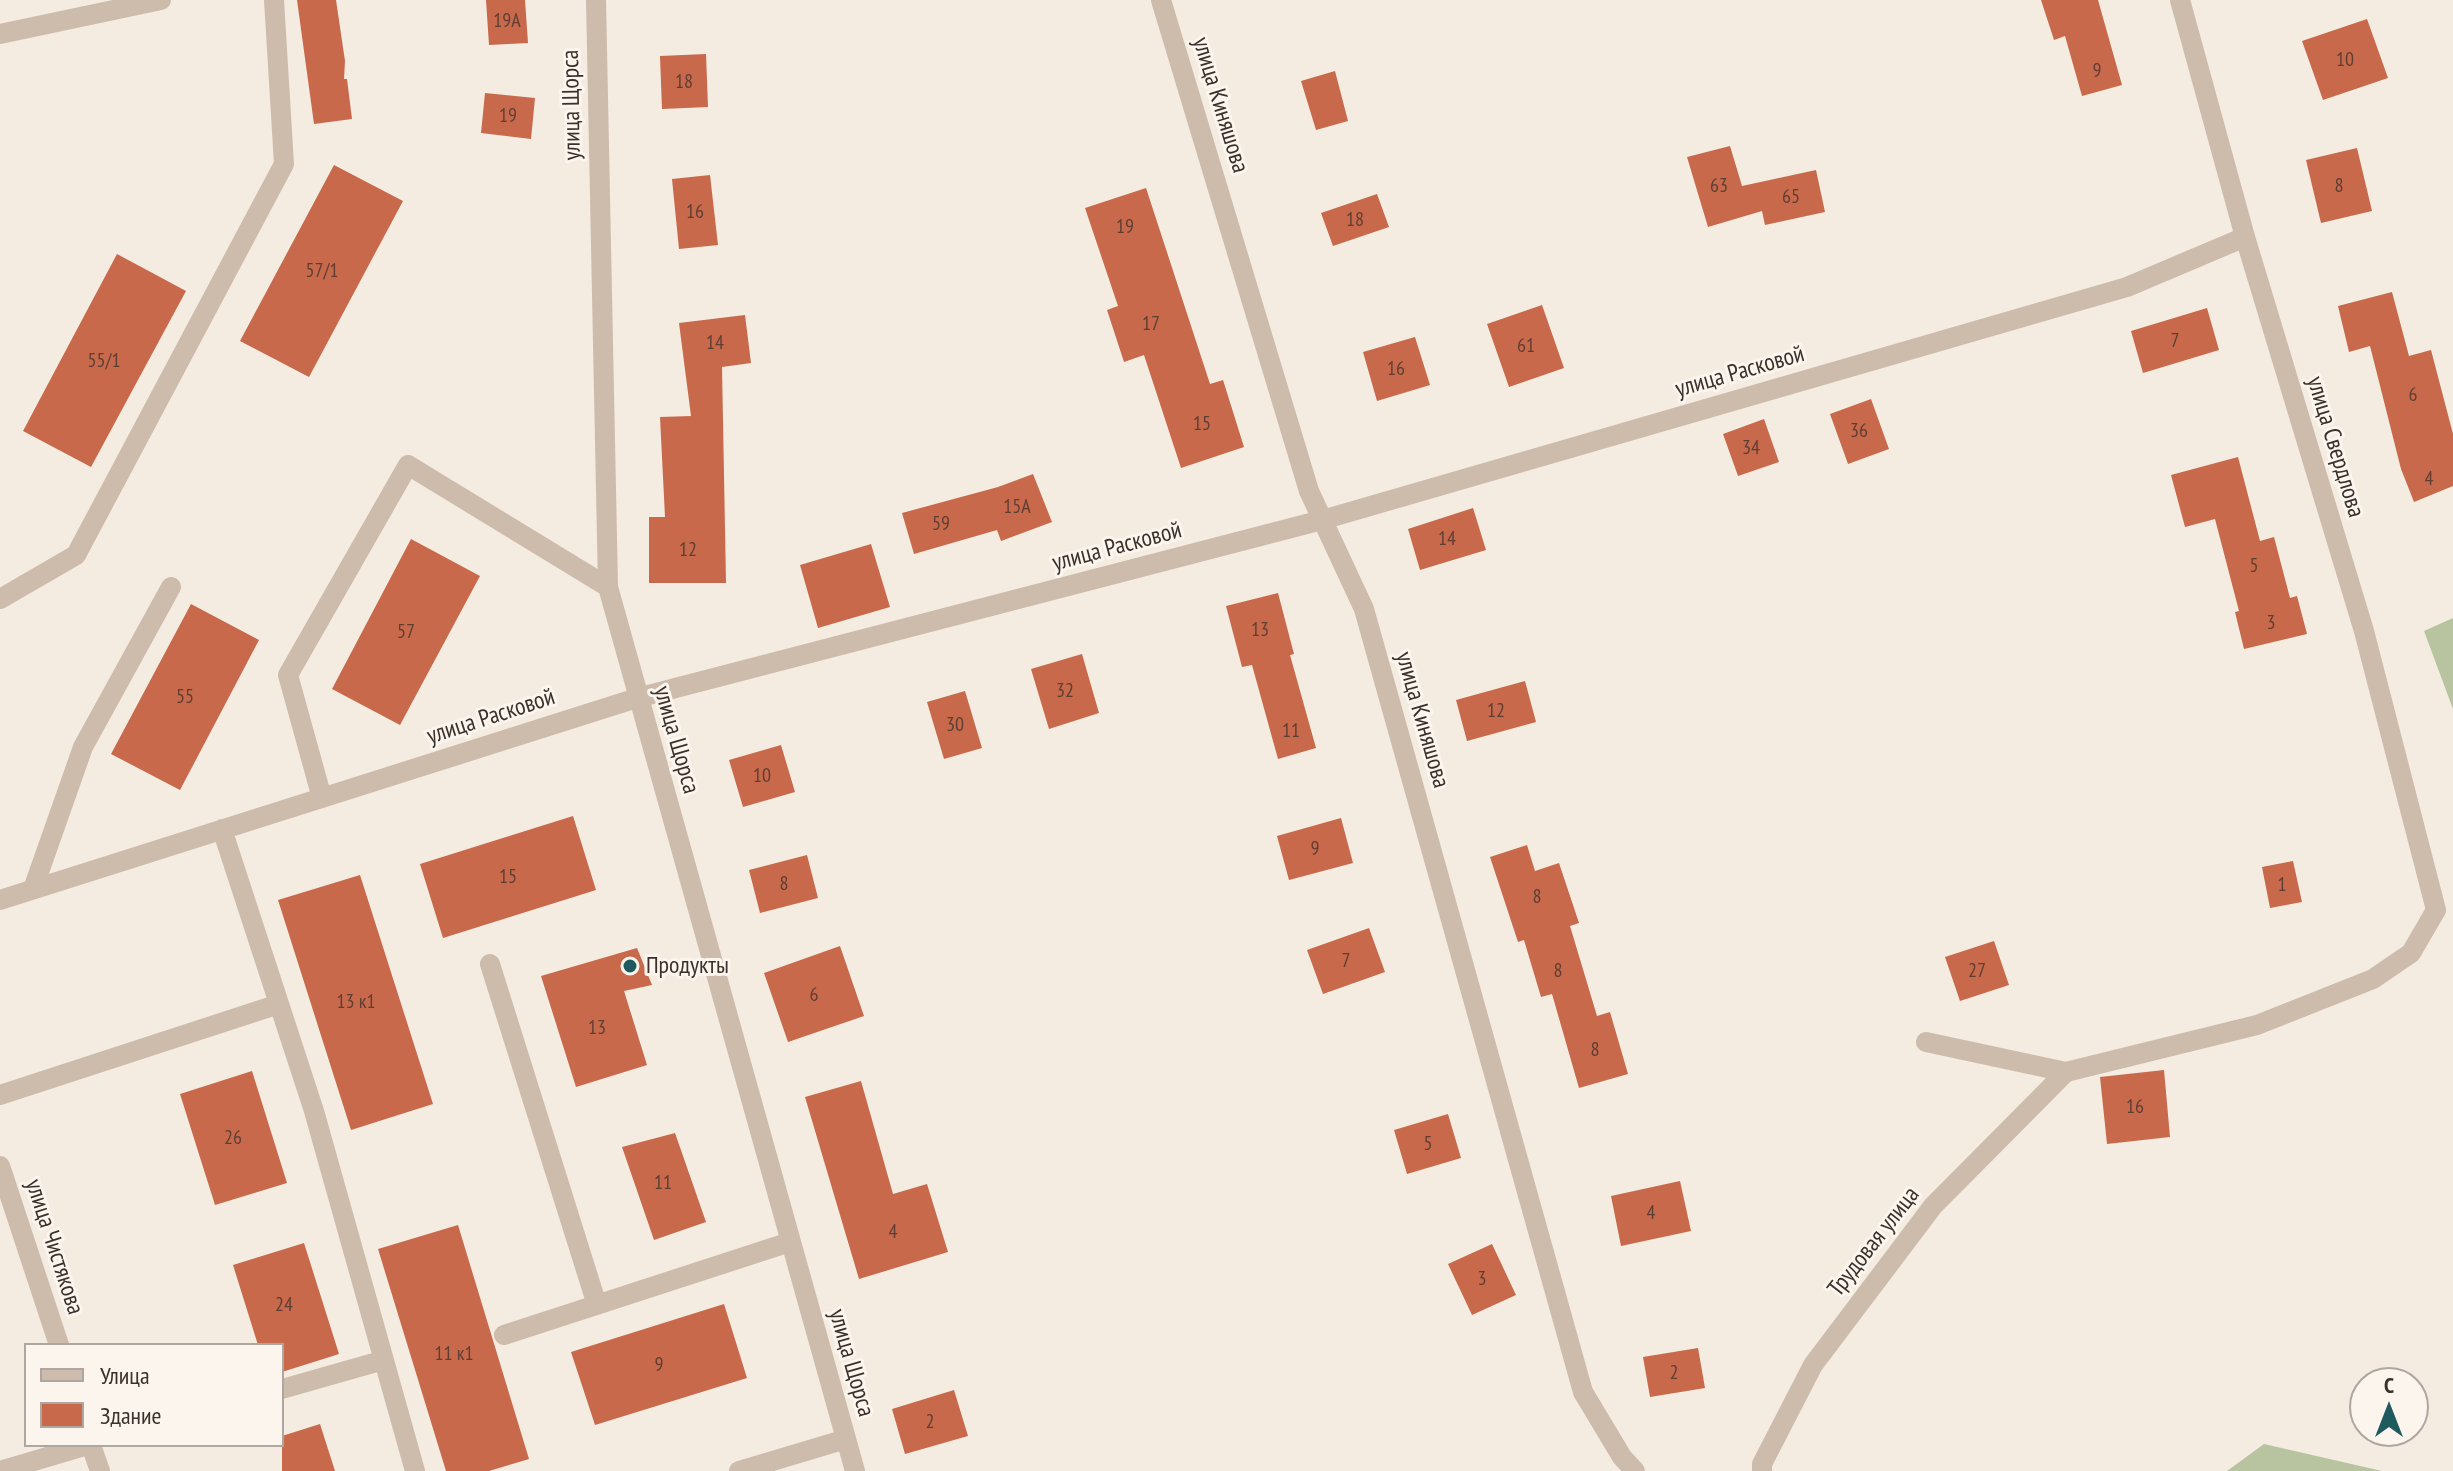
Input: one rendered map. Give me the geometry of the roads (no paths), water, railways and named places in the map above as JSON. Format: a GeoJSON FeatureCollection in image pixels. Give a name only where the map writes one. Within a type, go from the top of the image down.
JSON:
{"type":"FeatureCollection","features":[{"type":"Feature","properties":{"kind":"street"},"geometry":{"type":"LineString","coordinates":[[0,34],[161,0]]}},
{"type":"Feature","properties":{"kind":"street"},"geometry":{"type":"LineString","coordinates":[[0,599],[76,555],[284,164],[274,0]]}},
{"type":"Feature","properties":{"kind":"street","name":"улица Щорса"},"geometry":{"type":"LineString","coordinates":[[596,0],[608,587],[855,1471]]}},
{"type":"Feature","properties":{"kind":"street","name":"улица Киняшова"},"geometry":{"type":"LineString","coordinates":[[1161,0],[1309,491],[1364,609],[1583,1392],[1628,1464]]}},
{"type":"Feature","properties":{"kind":"street","name":"улица Свердлова"},"geometry":{"type":"LineString","coordinates":[[2180,0],[2245,237],[2364,631],[2444,915]]}},
{"type":"Feature","properties":{"kind":"street","name":"улица Расковой"},"geometry":{"type":"LineString","coordinates":[[0,900],[637,698],[1322,520],[2127,287],[2245,237]]}},
{"type":"Feature","properties":{"kind":"street"},"geometry":{"type":"LineString","coordinates":[[322,798],[288,675],[408,465],[608,587]]}},
{"type":"Feature","properties":{"kind":"street"},"geometry":{"type":"LineString","coordinates":[[33,889],[83,747],[171,587]]}},
{"type":"Feature","properties":{"kind":"street"},"geometry":{"type":"LineString","coordinates":[[222,829],[314,1111],[415,1471]]}},
{"type":"Feature","properties":{"kind":"street"},"geometry":{"type":"LineString","coordinates":[[1926,1042],[2066,1072],[2257,1025],[2373,979],[2411,953],[2444,915]]}},
{"type":"Feature","properties":{"kind":"street"},"geometry":{"type":"LineString","coordinates":[[490,964],[597,1305]]}},
{"type":"Feature","properties":{"kind":"street"},"geometry":{"type":"LineString","coordinates":[[0,1095],[279,1004]]}},
{"type":"Feature","properties":{"kind":"street","name":"Трудовая улица"},"geometry":{"type":"LineString","coordinates":[[1762,1471],[1762,1464],[1813,1365],[1933,1206],[2066,1072]]}},
{"type":"Feature","properties":{"kind":"street","name":"улица Чистякова"},"geometry":{"type":"LineString","coordinates":[[0,1166],[58,1343]]}},
{"type":"Feature","properties":{"kind":"street"},"geometry":{"type":"LineString","coordinates":[[504,1335],[790,1242]]}},
{"type":"Feature","properties":{"kind":"street"},"geometry":{"type":"LineString","coordinates":[[284,1388],[384,1360]]}},
{"type":"Feature","properties":{"kind":"street"},"geometry":{"type":"LineString","coordinates":[[739,1471],[846,1439]]}},
{"type":"Feature","properties":{"kind":"street"},"geometry":{"type":"LineString","coordinates":[[0,1471],[83,1447]]}},
{"type":"Feature","properties":{"kind":"street"},"geometry":{"type":"LineString","coordinates":[[91,1447],[100,1471]]}},
{"type":"Feature","properties":{"kind":"place","name":"Продукты"},"geometry":{"type":"Point","coordinates":[630,966]}}]}
